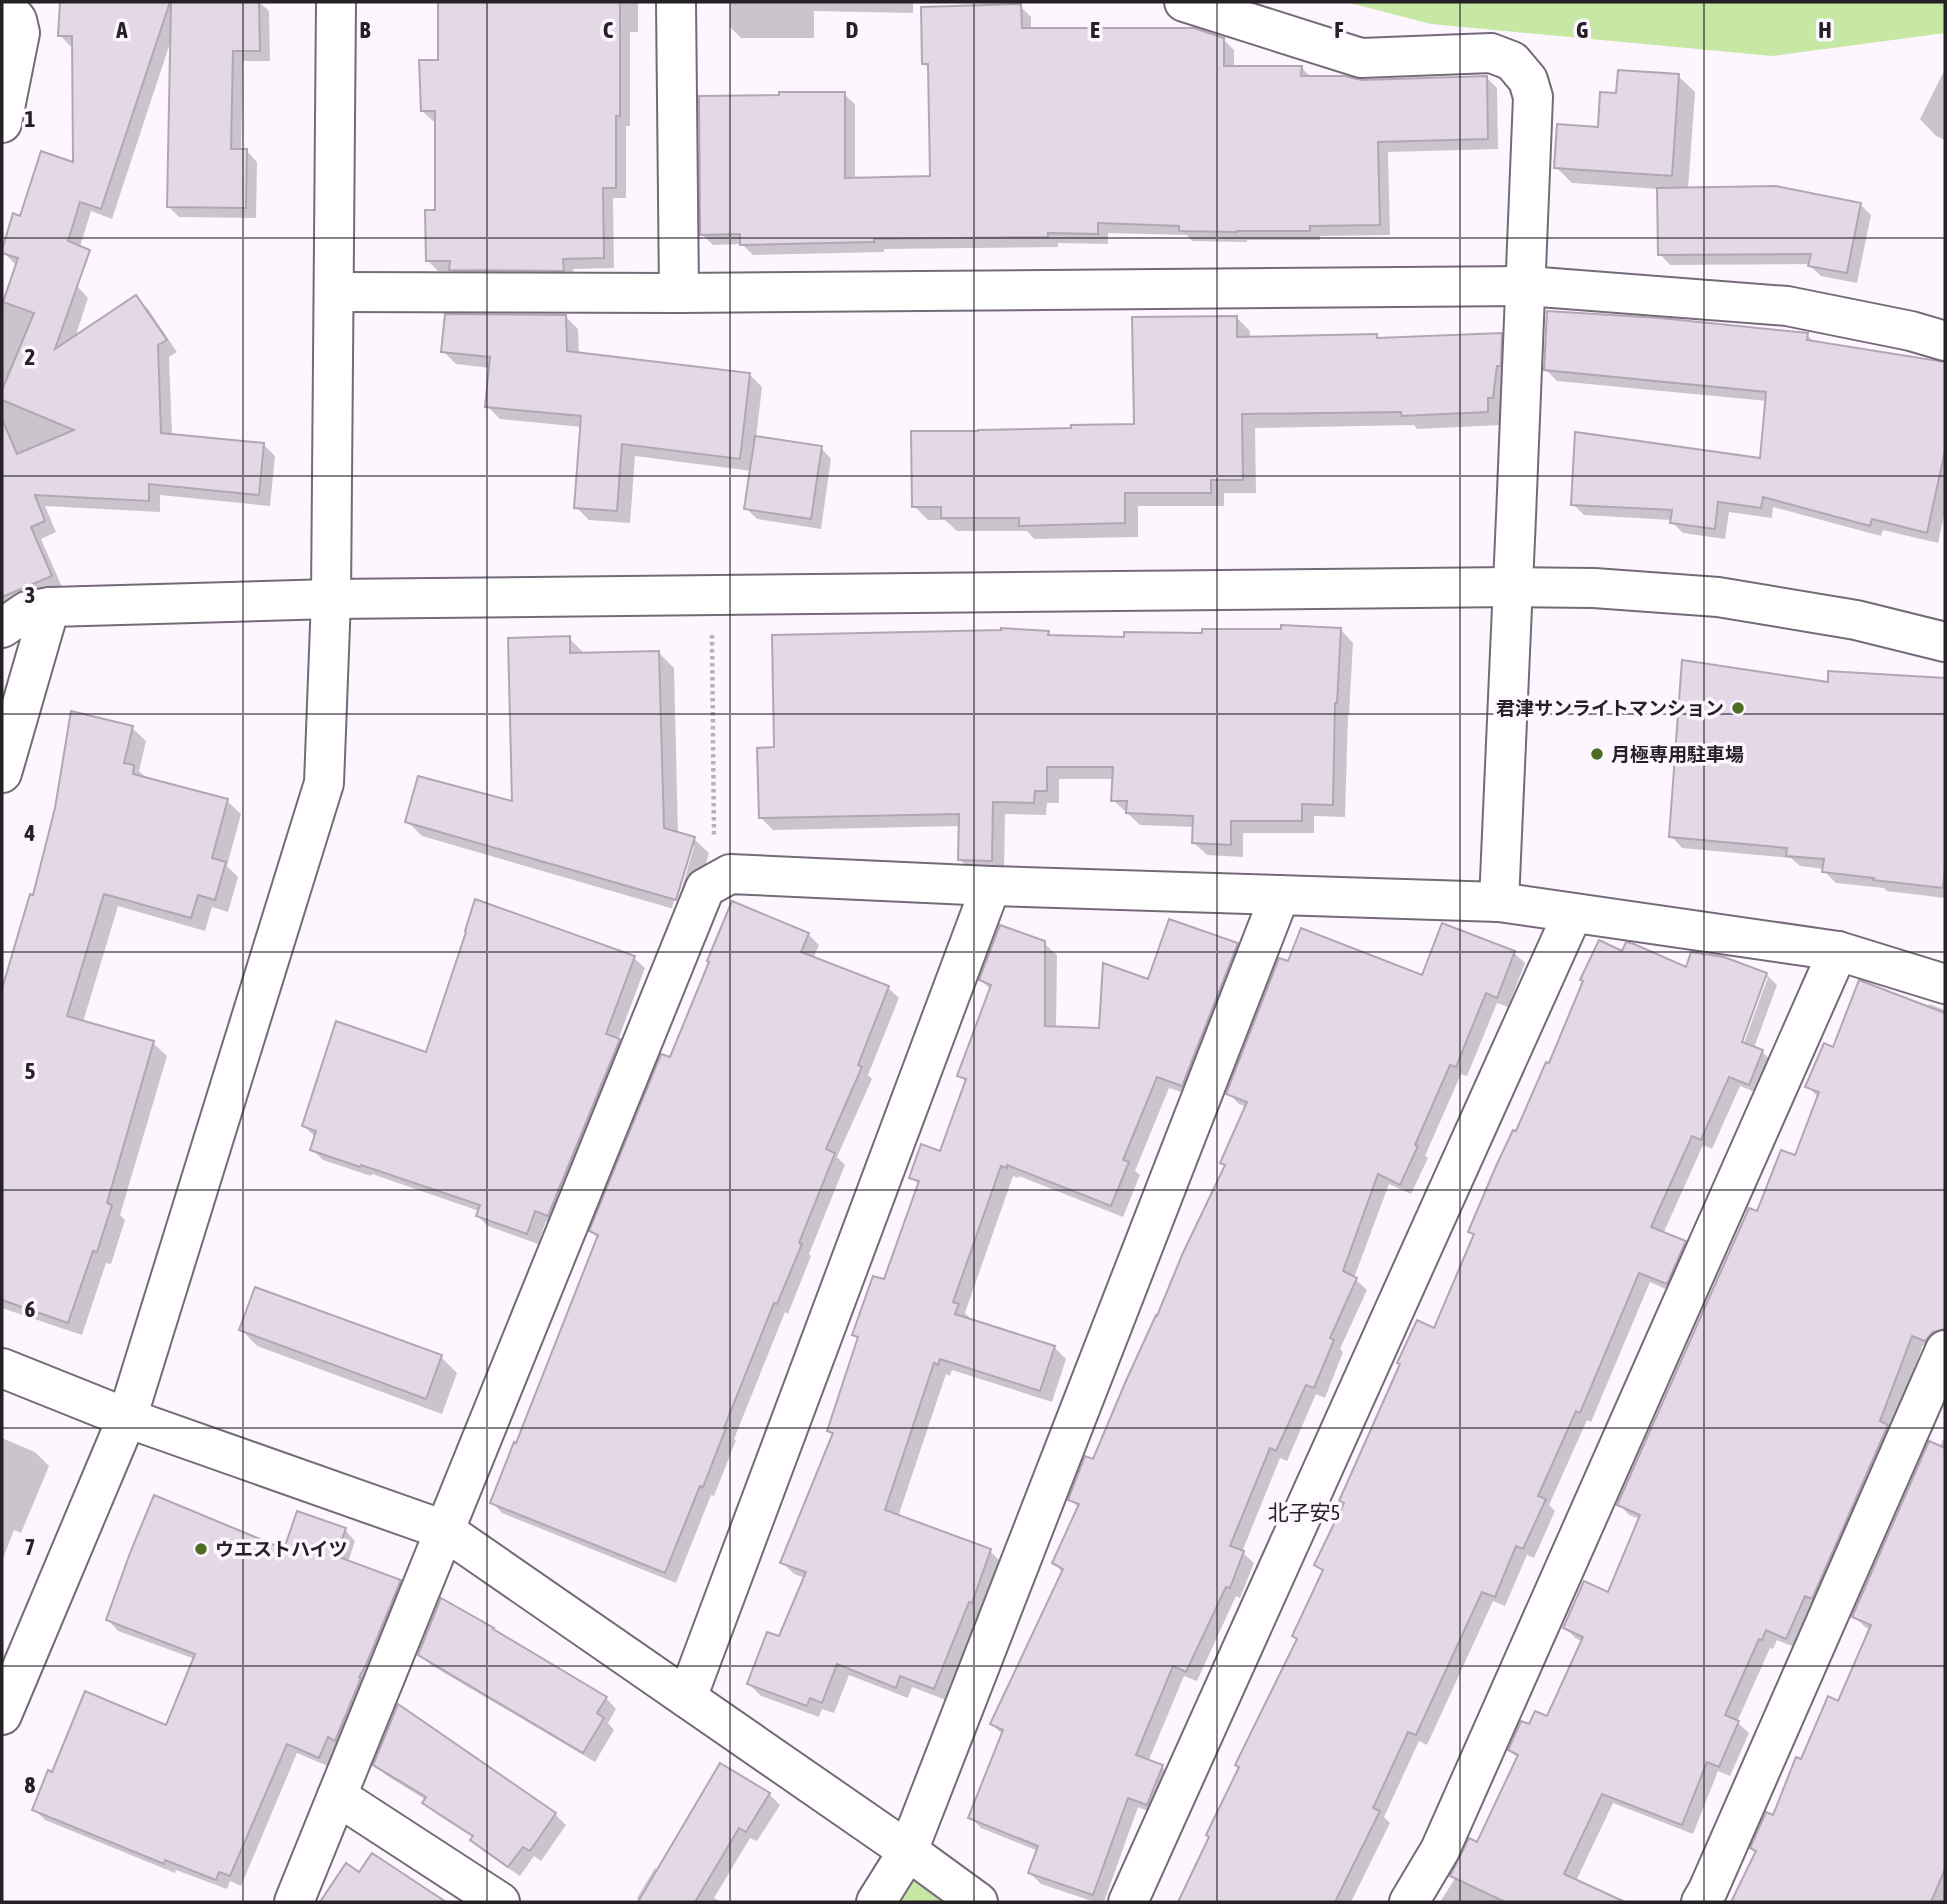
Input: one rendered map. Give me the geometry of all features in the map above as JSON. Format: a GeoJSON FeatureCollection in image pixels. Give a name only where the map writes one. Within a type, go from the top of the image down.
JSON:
{"type":"FeatureCollection","features":[{"type":"Feature","properties":{"kind":"street"},"geometry":{"type":"LineString","coordinates":[[2,1715],[127,1418],[324,783],[331,599],[336,2]]}},
{"type":"Feature","properties":{"kind":"street"},"geometry":{"type":"LineString","coordinates":[[676,2],[679,293]]}},
{"type":"Feature","properties":{"kind":"street"},"geometry":{"type":"LineString","coordinates":[[1184,2],[1361,58],[1491,53],[1512,61],[1528,80],[1533,97],[1527,286],[1499,902]]}},
{"type":"Feature","properties":{"kind":"street"},"geometry":{"type":"LineString","coordinates":[[2,13],[11,13],[17,20],[20,33],[2,123]]}},
{"type":"Feature","properties":{"kind":"street"},"geometry":{"type":"LineString","coordinates":[[334,292],[679,293],[1527,286],[1787,306],[1911,331],[1945,341]]}},
{"type":"Feature","properties":{"kind":"street"},"geometry":{"type":"LineString","coordinates":[[2,628],[27,611],[50,607],[331,599],[1512,587],[1594,588],[1718,597],[1856,620],[1945,642]]}},
{"type":"Feature","properties":{"kind":"street"},"geometry":{"type":"LineString","coordinates":[[2,773],[50,607]]}},
{"type":"Feature","properties":{"kind":"street"},"geometry":{"type":"LineString","coordinates":[[294,1902],[705,888],[730,874],[991,886],[1499,902],[1838,951],[1945,984]]}},
{"type":"Feature","properties":{"kind":"street"},"geometry":{"type":"LineString","coordinates":[[687,1698],[991,886]]}},
{"type":"Feature","properties":{"kind":"street"},"geometry":{"type":"LineString","coordinates":[[876,1902],[908,1851],[1280,895]]}},
{"type":"Feature","properties":{"kind":"street"},"geometry":{"type":"LineString","coordinates":[[1128,1902],[1573,913]]}},
{"type":"Feature","properties":{"kind":"street"},"geometry":{"type":"LineString","coordinates":[[1409,1902],[1440,1850],[1838,951]]}},
{"type":"Feature","properties":{"kind":"street"},"geometry":{"type":"LineString","coordinates":[[1701,1902],[1945,1350]]}},
{"type":"Feature","properties":{"kind":"street"},"geometry":{"type":"LineString","coordinates":[[2,1368],[127,1418],[444,1530],[978,1902]]}},
{"type":"Feature","properties":{"kind":"street"},"geometry":{"type":"LineString","coordinates":[[337,1796],[500,1902]]}},
{"type":"Feature","properties":{"kind":"path"},"geometry":{"type":"LineString","coordinates":[[712,635],[715,883]]}},
{"type":"Feature","properties":{"kind":"green space"},"geometry":{"type":"Polygon","coordinates":[[[1346,2],[1945,2],[1945,33],[1772,56],[1431,24],[1346,2]]]}},
{"type":"Feature","properties":{"kind":"green space"},"geometry":{"type":"Polygon","coordinates":[[[929,1879],[957,1902],[889,1902],[910,1882],[929,1879]]]}},
{"type":"Feature","properties":{"kind":"building"},"geometry":{"type":"Polygon","coordinates":[[[60,2],[170,2],[101,209],[80,202],[68,241],[90,250],[55,349],[136,295],[167,340],[158,345],[161,433],[264,443],[259,495],[149,484],[149,501],[35,495],[45,521],[31,527],[52,576],[2,597],[2,419],[17,454],[74,430],[2,400],[2,390],[34,313],[3,302],[18,258],[2,253],[13,213],[20,216],[41,151],[73,162],[72,36],[58,36],[60,2]]]}},
{"type":"Feature","properties":{"kind":"building"},"geometry":{"type":"Polygon","coordinates":[[[171,2],[259,2],[260,51],[233,51],[231,149],[247,149],[246,208],[167,207],[171,2]]]}},
{"type":"Feature","properties":{"kind":"building"},"geometry":{"type":"Polygon","coordinates":[[[438,2],[620,2],[620,116],[616,116],[616,188],[603,188],[604,258],[563,259],[564,271],[449,270],[450,261],[426,261],[425,210],[435,210],[435,111],[421,111],[419,60],[438,60],[438,2]]]}},
{"type":"Feature","properties":{"kind":"building"},"geometry":{"type":"Polygon","coordinates":[[[1021,4],[1022,28],[1194,28],[1224,38],[1224,66],[1302,66],[1301,76],[1344,76],[1362,80],[1487,76],[1488,139],[1378,142],[1380,225],[1310,226],[1310,231],[1237,232],[1179,231],[1179,226],[1098,223],[1098,234],[1048,233],[1048,237],[874,239],[874,242],[740,245],[740,234],[700,235],[699,96],[845,92],[845,178],[930,176],[928,64],[922,64],[921,7],[1021,4]]]}},
{"type":"Feature","properties":{"kind":"building"},"geometry":{"type":"Polygon","coordinates":[[[1618,70],[1679,74],[1672,176],[1554,168],[1557,124],[1598,127],[1600,92],[1616,93],[1618,70]]]}},
{"type":"Feature","properties":{"kind":"building"},"geometry":{"type":"Polygon","coordinates":[[[1776,186],[1861,203],[1847,273],[1808,266],[1811,254],[1658,255],[1657,188],[1776,186]]]}},
{"type":"Feature","properties":{"kind":"building"},"geometry":{"type":"Polygon","coordinates":[[[1547,311],[1660,318],[1808,333],[1807,340],[1945,362],[1945,451],[1927,533],[1872,519],[1870,526],[1763,497],[1761,508],[1718,502],[1715,529],[1670,523],[1672,510],[1571,505],[1575,432],[1760,458],[1766,392],[1544,370],[1547,311]]]}},
{"type":"Feature","properties":{"kind":"building"},"geometry":{"type":"Polygon","coordinates":[[[445,314],[566,315],[567,351],[750,373],[740,459],[622,444],[617,511],[574,508],[581,416],[485,407],[490,357],[441,352],[445,314]]]}},
{"type":"Feature","properties":{"kind":"building"},"geometry":{"type":"Polygon","coordinates":[[[1237,316],[1237,337],[1377,334],[1377,338],[1502,333],[1501,366],[1497,366],[1493,398],[1488,398],[1488,412],[1402,416],[1401,412],[1242,414],[1243,480],[1211,480],[1211,493],[1125,493],[1125,523],[1019,526],[1019,518],[941,518],[941,507],[912,507],[911,431],[978,431],[1134,424],[1132,317],[1237,316]]]}},
{"type":"Feature","properties":{"kind":"building"},"geometry":{"type":"Polygon","coordinates":[[[755,436],[822,446],[811,519],[744,509],[755,436]]]}},
{"type":"Feature","properties":{"kind":"building"},"geometry":{"type":"Polygon","coordinates":[[[1281,625],[1341,628],[1335,703],[1333,805],[1302,804],[1302,821],[1231,821],[1231,845],[1192,843],[1193,816],[1126,813],[1127,801],[1111,801],[1113,767],[1047,767],[1047,791],[1035,791],[1034,803],[993,802],[992,861],[958,860],[959,814],[759,818],[757,748],[774,747],[772,635],[1001,628],[1049,631],[1048,635],[1124,637],[1124,632],[1202,633],[1202,629],[1281,629],[1281,625]]]}},
{"type":"Feature","properties":{"kind":"building"},"geometry":{"type":"Polygon","coordinates":[[[570,636],[570,653],[659,651],[664,828],[695,837],[676,900],[405,822],[418,776],[512,801],[508,638],[570,636]]]}},
{"type":"Feature","properties":{"kind":"building"},"geometry":{"type":"Polygon","coordinates":[[[1682,660],[1828,682],[1828,671],[1945,678],[1943,888],[1822,872],[1824,859],[1786,856],[1787,848],[1669,837],[1682,660]]]}},
{"type":"Feature","properties":{"kind":"building"},"geometry":{"type":"Polygon","coordinates":[[[71,711],[133,726],[124,763],[134,765],[133,774],[228,799],[212,858],[226,862],[215,900],[198,895],[191,918],[104,894],[67,1016],[154,1041],[107,1203],[112,1205],[97,1252],[93,1251],[68,1323],[2,1300],[2,989],[30,894],[33,895],[55,808],[71,711]]]}},
{"type":"Feature","properties":{"kind":"building"},"geometry":{"type":"Polygon","coordinates":[[[475,899],[635,956],[606,1034],[620,1039],[548,1216],[535,1211],[527,1234],[476,1216],[480,1205],[310,1150],[316,1131],[302,1126],[336,1021],[426,1052],[475,899]]]}},
{"type":"Feature","properties":{"kind":"building"},"geometry":{"type":"Polygon","coordinates":[[[732,901],[809,933],[801,952],[889,986],[858,1065],[862,1067],[826,1149],[835,1153],[799,1243],[802,1244],[777,1304],[774,1303],[703,1487],[700,1486],[665,1573],[490,1503],[598,1235],[589,1231],[661,1054],[670,1057],[732,901]]]}},
{"type":"Feature","properties":{"kind":"building"},"geometry":{"type":"Polygon","coordinates":[[[1169,919],[1238,943],[1182,1086],[1157,1077],[1123,1160],[1129,1162],[1111,1206],[1007,1165],[1007,1168],[1001,1166],[953,1302],[959,1304],[955,1314],[1055,1346],[1040,1391],[940,1359],[938,1365],[934,1363],[885,1510],[991,1549],[972,1603],[969,1602],[934,1689],[900,1676],[896,1688],[837,1664],[822,1703],[810,1698],[807,1706],[747,1684],[767,1632],[779,1636],[806,1572],[780,1563],[833,1433],[827,1431],[858,1337],[852,1335],[873,1276],[884,1279],[919,1181],[909,1178],[921,1144],[940,1151],[966,1079],[957,1076],[991,985],[979,980],[1000,925],[1045,941],[1045,1026],[1099,1028],[1103,963],[1148,979],[1169,919]]]}},
{"type":"Feature","properties":{"kind":"building"},"geometry":{"type":"Polygon","coordinates":[[[1442,923],[1515,951],[1497,998],[1486,993],[1456,1067],[1450,1065],[1400,1185],[1378,1174],[1343,1271],[1357,1278],[1330,1338],[1334,1340],[1314,1388],[1306,1385],[1276,1451],[1270,1448],[1230,1546],[1244,1551],[1230,1588],[1226,1587],[1186,1672],[1173,1666],[1136,1755],[1163,1765],[1147,1805],[1128,1798],[1093,1895],[1028,1873],[1038,1846],[968,1818],[1003,1730],[990,1724],[1063,1569],[1052,1563],[1079,1504],[1068,1500],[1085,1456],[1093,1459],[1182,1255],[1225,1165],[1220,1163],[1247,1102],[1226,1094],[1279,958],[1288,961],[1301,928],[1422,975],[1442,923]]]}},
{"type":"Feature","properties":{"kind":"building"},"geometry":{"type":"Polygon","coordinates":[[[1599,940],[1622,951],[1626,942],[1634,944],[1686,967],[1691,952],[1724,957],[1767,973],[1742,1042],[1763,1050],[1749,1085],[1729,1077],[1701,1140],[1692,1136],[1651,1227],[1686,1241],[1667,1284],[1639,1273],[1580,1413],[1576,1411],[1538,1496],[1546,1499],[1523,1549],[1516,1546],[1495,1597],[1482,1592],[1416,1735],[1408,1732],[1373,1808],[1380,1811],[1335,1902],[1178,1902],[1239,1767],[1235,1765],[1297,1639],[1292,1636],[1323,1570],[1314,1565],[1344,1503],[1339,1501],[1400,1364],[1397,1363],[1417,1320],[1434,1328],[1474,1234],[1468,1232],[1496,1166],[1513,1130],[1516,1131],[1546,1062],[1549,1063],[1583,981],[1580,980],[1599,940]]]}},
{"type":"Feature","properties":{"kind":"building"},"geometry":{"type":"Polygon","coordinates":[[[1859,980],[1945,1013],[1945,1329],[1933,1332],[1925,1341],[1912,1336],[1880,1421],[1888,1425],[1812,1599],[1805,1596],[1786,1639],[1766,1630],[1762,1640],[1759,1639],[1725,1715],[1739,1721],[1719,1767],[1707,1762],[1682,1825],[1602,1794],[1564,1874],[1625,1902],[1505,1902],[1450,1876],[1469,1838],[1477,1842],[1518,1755],[1508,1750],[1521,1721],[1529,1724],[1535,1711],[1547,1716],[1583,1637],[1563,1628],[1584,1581],[1608,1592],[1640,1515],[1617,1505],[1749,1208],[1757,1211],[1781,1150],[1795,1155],[1819,1092],[1805,1087],[1824,1043],[1833,1047],[1859,980]]]}},
{"type":"Feature","properties":{"kind":"building"},"geometry":{"type":"Polygon","coordinates":[[[255,1287],[442,1355],[426,1399],[239,1330],[255,1287]]]}},
{"type":"Feature","properties":{"kind":"building"},"geometry":{"type":"Polygon","coordinates":[[[1929,1441],[1945,1448],[1945,1869],[1931,1902],[1731,1902],[1756,1851],[1750,1848],[1766,1812],[1773,1815],[1796,1757],[1801,1759],[1828,1696],[1838,1701],[1871,1625],[1852,1617],[1929,1441]]]}},
{"type":"Feature","properties":{"kind":"building"},"geometry":{"type":"Polygon","coordinates":[[[154,1495],[284,1549],[297,1511],[346,1528],[336,1556],[401,1580],[335,1741],[328,1737],[319,1758],[287,1744],[230,1876],[219,1872],[216,1880],[165,1860],[164,1864],[32,1810],[48,1770],[52,1772],[85,1691],[166,1725],[195,1654],[106,1620],[154,1495]]]}},
{"type":"Feature","properties":{"kind":"building"},"geometry":{"type":"Polygon","coordinates":[[[441,1598],[607,1697],[597,1713],[604,1718],[583,1753],[418,1655],[441,1598]]]}},
{"type":"Feature","properties":{"kind":"building"},"geometry":{"type":"Polygon","coordinates":[[[398,1704],[556,1813],[530,1851],[523,1847],[508,1867],[470,1840],[473,1836],[422,1803],[426,1797],[373,1765],[398,1704]]]}},
{"type":"Feature","properties":{"kind":"building"},"geometry":{"type":"Polygon","coordinates":[[[720,1763],[770,1793],[746,1832],[739,1828],[695,1902],[638,1902],[720,1763]]]}},
{"type":"Feature","properties":{"kind":"building"},"geometry":{"type":"Polygon","coordinates":[[[372,1853],[446,1902],[320,1902],[346,1863],[359,1872],[372,1853]]]}},
{"type":"Feature","properties":{"kind":"place","name":"君津サンライトマンション"},"geometry":{"type":"Point","coordinates":[1738,708]}},
{"type":"Feature","properties":{"kind":"place","name":"月極専用駐車場"},"geometry":{"type":"Point","coordinates":[1597,754]}},
{"type":"Feature","properties":{"kind":"place","name":"ウエストハイツ"},"geometry":{"type":"Point","coordinates":[201,1549]}},
{"type":"Feature","properties":{"kind":"district","name":"北子安5"},"geometry":{"type":"Point","coordinates":[1304,1512]}}]}
